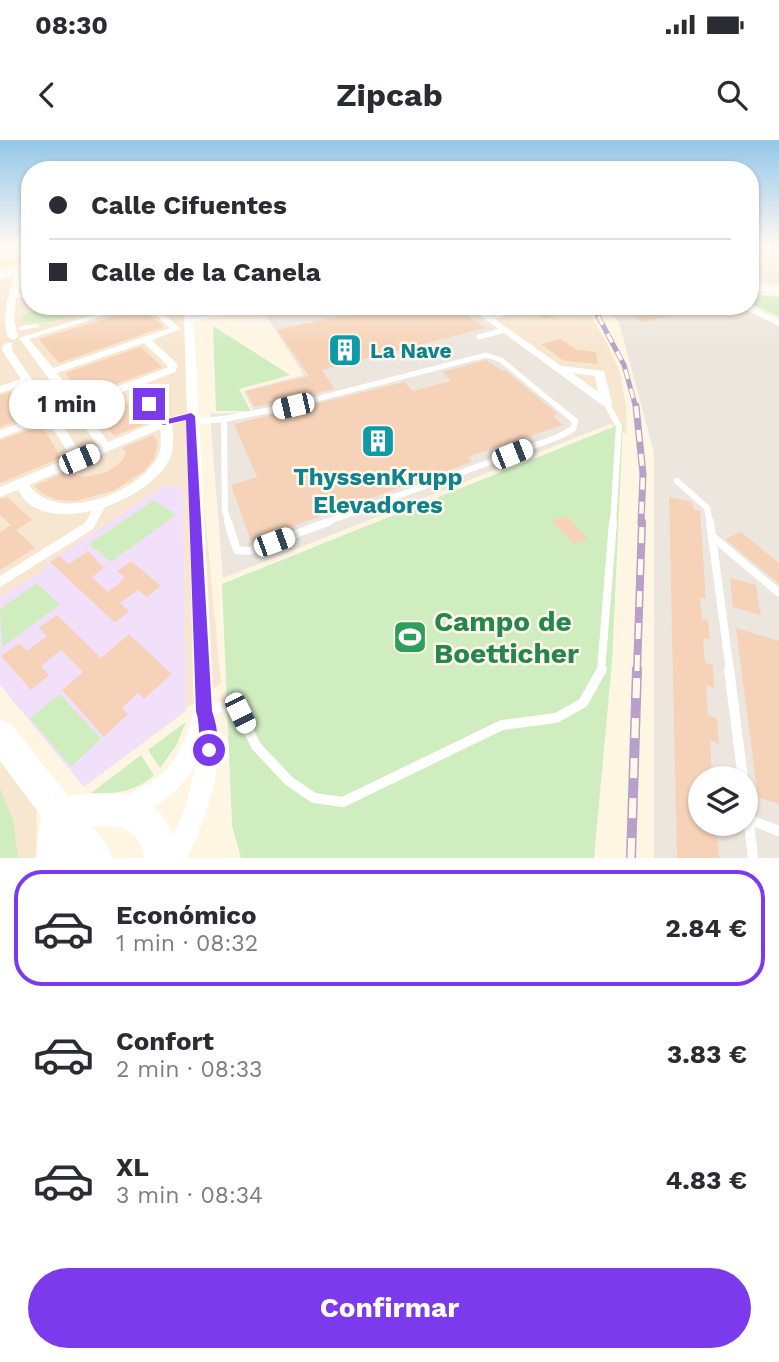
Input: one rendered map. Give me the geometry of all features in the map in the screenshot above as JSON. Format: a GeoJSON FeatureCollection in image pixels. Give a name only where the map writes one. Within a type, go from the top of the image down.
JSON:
{"type":"FeatureCollection","features":[{"type":"Feature","properties":{"kind":"main road"},"geometry":{"type":"LineString","coordinates":[[0,735],[94,858]]}},
{"type":"Feature","properties":{"kind":"main road"},"geometry":{"type":"LineString","coordinates":[[58,814],[126,810],[140,820],[160,844],[162,858]]}},
{"type":"Feature","properties":{"kind":"main road"},"geometry":{"type":"LineString","coordinates":[[54,858],[58,814]]}},
{"type":"Feature","properties":{"kind":"street"},"geometry":{"type":"LineString","coordinates":[[17,280],[9,324],[14,339],[51,372],[106,448]]}},
{"type":"Feature","properties":{"kind":"street"},"geometry":{"type":"LineString","coordinates":[[759,289],[779,292]]}},
{"type":"Feature","properties":{"kind":"street"},"geometry":{"type":"LineString","coordinates":[[13,296],[21,295]]}},
{"type":"Feature","properties":{"kind":"street"},"geometry":{"type":"LineString","coordinates":[[14,339],[99,315]]}},
{"type":"Feature","properties":{"kind":"street"},"geometry":{"type":"LineString","coordinates":[[51,372],[176,329],[160,315]]}},
{"type":"Feature","properties":{"kind":"street"},"geometry":{"type":"LineString","coordinates":[[175,858],[186,838],[209,750],[209,725],[204,711],[191,419],[190,315]]}},
{"type":"Feature","properties":{"kind":"street"},"geometry":{"type":"LineString","coordinates":[[483,315],[606,403]]}},
{"type":"Feature","properties":{"kind":"street"},"geometry":{"type":"LineString","coordinates":[[487,318],[498,315]]}},
{"type":"Feature","properties":{"kind":"street"},"geometry":{"type":"LineString","coordinates":[[37,327],[14,339],[7,350],[79,459]]}},
{"type":"Feature","properties":{"kind":"street"},"geometry":{"type":"LineString","coordinates":[[76,406],[163,373],[173,365],[146,340]]}},
{"type":"Feature","properties":{"kind":"street"},"geometry":{"type":"LineString","coordinates":[[559,369],[600,373],[606,403]]}},
{"type":"Feature","properties":{"kind":"street"},"geometry":{"type":"LineString","coordinates":[[0,390],[26,381]]}},
{"type":"Feature","properties":{"kind":"street"},"geometry":{"type":"LineString","coordinates":[[21,483],[23,490],[37,503],[72,509],[102,503],[132,491],[150,478],[164,459],[166,422],[132,385]]}},
{"type":"Feature","properties":{"kind":"street"},"geometry":{"type":"LineString","coordinates":[[0,434],[50,416]]}},
{"type":"Feature","properties":{"kind":"street"},"geometry":{"type":"LineString","coordinates":[[0,492],[166,422],[191,419]]}},
{"type":"Feature","properties":{"kind":"street"},"geometry":{"type":"LineString","coordinates":[[0,582],[89,526],[102,503]]}},
{"type":"Feature","properties":{"kind":"street"},"geometry":{"type":"LineString","coordinates":[[126,810],[169,784],[194,743],[204,711]]}},
{"type":"Feature","properties":{"kind":"lane"},"geometry":{"type":"LineString","coordinates":[[759,313],[779,323]]}},
{"type":"Feature","properties":{"kind":"lane"},"geometry":{"type":"LineString","coordinates":[[478,337],[505,330]]}},
{"type":"Feature","properties":{"kind":"lane"},"geometry":{"type":"LineString","coordinates":[[191,419],[224,419],[293,406],[486,355],[501,360],[575,421],[573,429],[558,437],[249,551],[237,550],[225,512],[224,419]]}},
{"type":"Feature","properties":{"kind":"lane"},"geometry":{"type":"LineString","coordinates":[[204,711],[231,705],[240,713],[256,746],[289,781],[314,798],[343,802],[502,724],[556,718],[583,703],[603,667],[619,426],[606,403]]}},
{"type":"Feature","properties":{"kind":"lane"},"geometry":{"type":"LineString","coordinates":[[677,481],[707,508],[713,537],[741,766]]}},
{"type":"Feature","properties":{"kind":"lane"},"geometry":{"type":"LineString","coordinates":[[713,537],[779,593]]}},
{"type":"Feature","properties":{"kind":"lane"},"geometry":{"type":"LineString","coordinates":[[758,823],[779,831]]}},
{"type":"Feature","properties":{"kind":"lane"},"geometry":{"type":"LineString","coordinates":[[750,836],[753,858]]}},
{"type":"Feature","properties":{"kind":"shaded area"},"geometry":{"type":"Polygon","coordinates":[[[0,280],[21,280],[21,315],[192,315],[193,389],[221,683],[84,783],[0,677],[0,280]]]}},
{"type":"Feature","properties":{"kind":"shaded area"},"geometry":{"type":"Polygon","coordinates":[[[759,280],[779,280],[779,285],[759,281],[759,280]]]}},
{"type":"Feature","properties":{"kind":"shaded area"},"geometry":{"type":"Polygon","coordinates":[[[266,315],[474,315],[607,408],[610,424],[223,578],[210,414],[254,412],[243,391],[304,375],[266,315]]]}},
{"type":"Feature","properties":{"kind":"shaded area"},"geometry":{"type":"Polygon","coordinates":[[[474,315],[590,315],[620,373],[627,434],[610,424],[607,408],[474,315]]]}},
{"type":"Feature","properties":{"kind":"shaded area"},"geometry":{"type":"Polygon","coordinates":[[[612,315],[756,315],[779,326],[779,858],[654,858],[654,453],[619,322],[612,315]]]}},
{"type":"Feature","properties":{"kind":"shaded area"},"geometry":{"type":"Polygon","coordinates":[[[164,486],[183,487],[186,711],[84,787],[0,685],[0,597],[46,569],[43,566],[164,486]]]}},
{"type":"Feature","properties":{"kind":"shaded area"},"geometry":{"type":"Polygon","coordinates":[[[0,755],[37,804],[36,858],[0,858],[0,755]]]}},
{"type":"Feature","properties":{"kind":"green space"},"geometry":{"type":"Polygon","coordinates":[[[759,295],[779,297],[779,317],[759,308],[759,295]]]}},
{"type":"Feature","properties":{"kind":"green space"},"geometry":{"type":"Polygon","coordinates":[[[23,315],[75,315],[51,322],[22,322],[23,315]]]}},
{"type":"Feature","properties":{"kind":"green space"},"geometry":{"type":"Polygon","coordinates":[[[213,326],[290,375],[239,389],[251,411],[216,411],[213,326]]]}},
{"type":"Feature","properties":{"kind":"green space"},"geometry":{"type":"Polygon","coordinates":[[[623,423],[612,662],[594,858],[241,858],[232,825],[222,584],[623,423]]]}},
{"type":"Feature","properties":{"kind":"green space"},"geometry":{"type":"Polygon","coordinates":[[[154,500],[176,515],[111,562],[89,544],[154,500]]]}},
{"type":"Feature","properties":{"kind":"green space"},"geometry":{"type":"Polygon","coordinates":[[[37,583],[60,605],[2,647],[0,609],[37,583]]]}},
{"type":"Feature","properties":{"kind":"green space"},"geometry":{"type":"Polygon","coordinates":[[[60,694],[101,739],[71,767],[30,718],[60,694]]]}},
{"type":"Feature","properties":{"kind":"green space"},"geometry":{"type":"Polygon","coordinates":[[[186,722],[176,746],[160,768],[148,750],[186,722]]]}},
{"type":"Feature","properties":{"kind":"green space"},"geometry":{"type":"Polygon","coordinates":[[[141,755],[154,775],[147,781],[125,791],[91,793],[141,755]]]}},
{"type":"Feature","properties":{"kind":"green space"},"geometry":{"type":"Polygon","coordinates":[[[0,788],[13,820],[18,858],[0,858],[0,788]]]}},
{"type":"Feature","properties":{"kind":"building"},"geometry":{"type":"Polygon","coordinates":[[[118,315],[149,315],[164,327],[59,363],[39,339],[118,315]]]}},
{"type":"Feature","properties":{"kind":"building","name":"La Nave"},"geometry":{"type":"Polygon","coordinates":[[[344,315],[468,315],[485,328],[322,370],[335,389],[254,407],[246,391],[309,376],[277,330],[344,315]]]}},
{"type":"Feature","properties":{"kind":"building"},"geometry":{"type":"Polygon","coordinates":[[[537,315],[558,315],[543,319],[537,315]]]}},
{"type":"Feature","properties":{"kind":"building"},"geometry":{"type":"Polygon","coordinates":[[[632,315],[673,315],[644,322],[632,315]]]}},
{"type":"Feature","properties":{"kind":"building"},"geometry":{"type":"Polygon","coordinates":[[[561,339],[577,350],[596,352],[598,364],[564,361],[541,344],[561,339]]]}},
{"type":"Feature","properties":{"kind":"building"},"geometry":{"type":"Polygon","coordinates":[[[141,347],[162,367],[83,396],[65,373],[141,347]]]}},
{"type":"Feature","properties":{"kind":"building","name":"ThyssenKrupp Elevadores"},"geometry":{"type":"Polygon","coordinates":[[[486,360],[502,371],[505,370],[558,414],[553,416],[563,425],[468,457],[472,462],[251,541],[231,485],[257,477],[234,424],[404,382],[413,391],[451,381],[442,372],[486,360]]]}},
{"type":"Feature","properties":{"kind":"building"},"geometry":{"type":"Polygon","coordinates":[[[19,390],[35,414],[0,427],[0,395],[19,390]]]}},
{"type":"Feature","properties":{"kind":"building"},"geometry":{"type":"Polygon","coordinates":[[[120,395],[144,424],[114,436],[91,407],[120,395]]]}},
{"type":"Feature","properties":{"kind":"building"},"geometry":{"type":"Polygon","coordinates":[[[42,426],[61,458],[0,483],[0,440],[42,426]]]}},
{"type":"Feature","properties":{"kind":"building"},"geometry":{"type":"Polygon","coordinates":[[[153,435],[158,443],[154,459],[144,471],[113,491],[75,501],[58,500],[43,494],[34,486],[70,470],[75,475],[85,477],[107,472],[123,460],[126,453],[122,448],[153,435]]]}},
{"type":"Feature","properties":{"kind":"building"},"geometry":{"type":"Polygon","coordinates":[[[7,497],[32,520],[16,530],[35,548],[0,570],[0,532],[11,525],[0,515],[0,499],[7,497]]]}},
{"type":"Feature","properties":{"kind":"building"},"geometry":{"type":"Polygon","coordinates":[[[669,497],[692,502],[694,510],[700,511],[706,599],[700,597],[702,619],[708,620],[710,640],[703,638],[705,663],[713,665],[714,688],[706,685],[708,716],[717,718],[719,744],[710,740],[711,766],[688,766],[688,836],[717,836],[719,858],[677,858],[669,497]]]}},
{"type":"Feature","properties":{"kind":"building"},"geometry":{"type":"Polygon","coordinates":[[[566,516],[588,539],[574,544],[552,521],[566,516]]]}},
{"type":"Feature","properties":{"kind":"building"},"geometry":{"type":"Polygon","coordinates":[[[741,532],[779,563],[779,584],[725,539],[741,532]]]}},
{"type":"Feature","properties":{"kind":"building"},"geometry":{"type":"Polygon","coordinates":[[[88,551],[104,568],[92,577],[108,592],[125,578],[117,571],[131,561],[161,586],[147,597],[138,590],[120,603],[129,611],[115,623],[50,562],[59,556],[69,564],[88,551]]]}},
{"type":"Feature","properties":{"kind":"building"},"geometry":{"type":"Polygon","coordinates":[[[730,578],[756,585],[761,615],[733,607],[730,578]]]}},
{"type":"Feature","properties":{"kind":"building"},"geometry":{"type":"Polygon","coordinates":[[[57,615],[101,658],[129,634],[172,674],[144,699],[138,693],[122,708],[128,714],[104,737],[62,690],[83,672],[61,650],[41,666],[49,675],[31,690],[1,656],[19,643],[27,651],[47,636],[39,628],[57,615]]]}},
{"type":"Feature","properties":{"kind":"building"},"geometry":{"type":"Polygon","coordinates":[[[736,628],[779,641],[779,804],[758,797],[758,766],[754,766],[736,628]]]}},
{"type":"Feature","properties":{"kind":"railway"},"geometry":{"type":"LineString","coordinates":[[598,316],[624,365],[636,408]]}},
{"type":"Feature","properties":{"kind":"railway"},"geometry":{"type":"LineString","coordinates":[[636,406],[643,474],[641,523]]}},
{"type":"Feature","properties":{"kind":"railway"},"geometry":{"type":"LineString","coordinates":[[637,671],[642,522]]}},
{"type":"Feature","properties":{"kind":"railway"},"geometry":{"type":"LineString","coordinates":[[631,858],[637,669]]}},
{"type":"Feature","properties":{"kind":"place","name":"La Nave"},"geometry":{"type":"Point","coordinates":[345,350]}},
{"type":"Feature","properties":{"kind":"place","name":"ThyssenKrupp Elevadores"},"geometry":{"type":"Point","coordinates":[378,441]}},
{"type":"Feature","properties":{"kind":"place","name":"Campo de Boetticher"},"geometry":{"type":"Point","coordinates":[410,637]}},
{"type":"Feature","properties":{"kind":"route"},"geometry":{"type":"LineString","coordinates":[[149,404],[166,422],[191,416],[204,711],[209,725],[209,750]]}}]}
